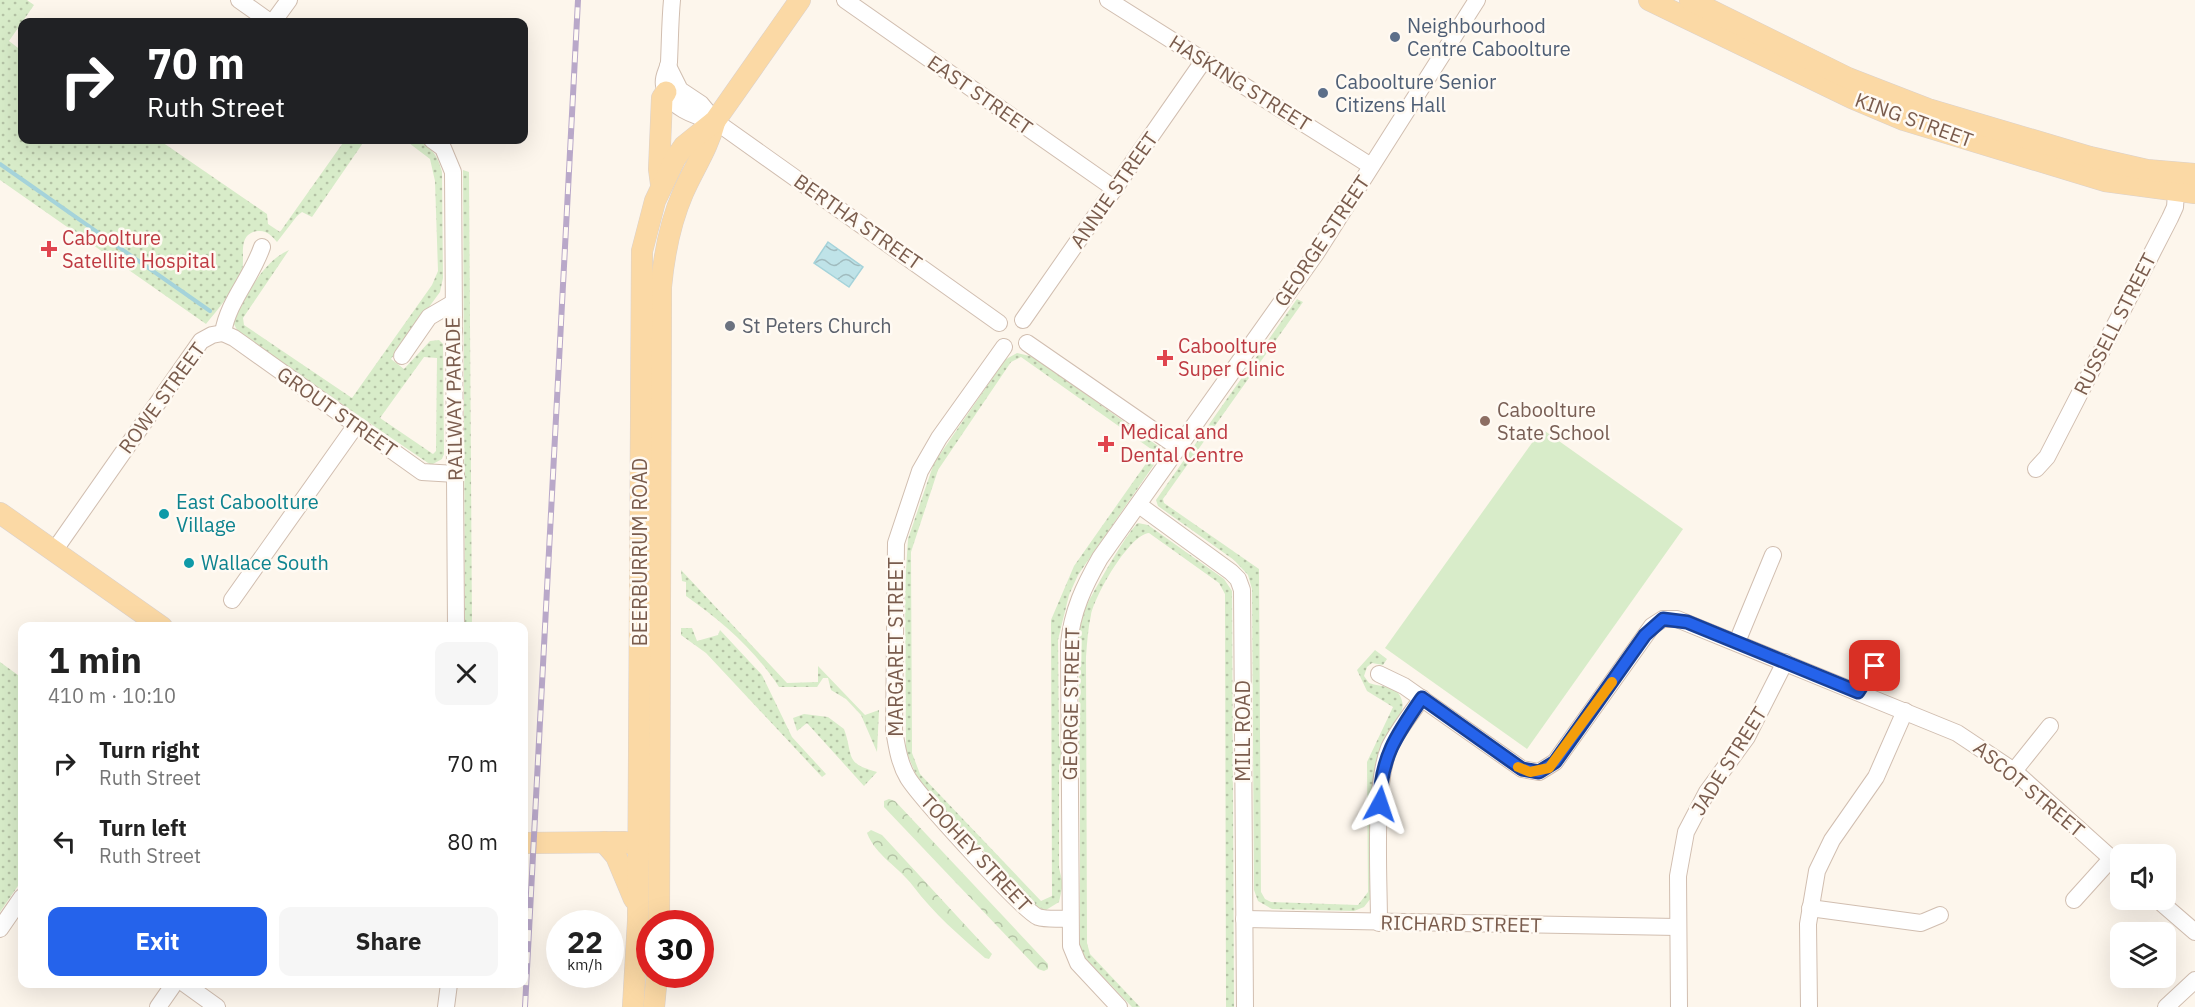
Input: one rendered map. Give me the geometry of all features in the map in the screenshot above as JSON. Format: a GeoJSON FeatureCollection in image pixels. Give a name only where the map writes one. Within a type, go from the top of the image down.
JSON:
{"type":"FeatureCollection","features":[{"type":"Feature","properties":{"kind":"main road","name":"BEERBURRUM ROAD"},"geometry":{"type":"LineString","coordinates":[[633,1007],[639,845],[640,283],[645,235],[661,185],[684,146],[715,122],[800,0]]}},
{"type":"Feature","properties":{"kind":"main road","name":"KING STREET"},"geometry":{"type":"LineString","coordinates":[[1649,0],[1852,98],[1904,120],[2105,181],[2186,183]]}},
{"type":"Feature","properties":{"kind":"main road","name":"KING STREET"},"geometry":{"type":"LineString","coordinates":[[1690,0],[1848,78],[1920,106],[2090,158],[2137,168],[2186,183]]}},
{"type":"Feature","properties":{"kind":"main road"},"geometry":{"type":"LineString","coordinates":[[661,185],[659,169],[662,98],[666,92]]}},
{"type":"Feature","properties":{"kind":"main road","name":"BEERBURRUM ROAD"},"geometry":{"type":"LineString","coordinates":[[659,910],[661,287],[666,248],[677,210],[709,144],[715,122]]}},
{"type":"Feature","properties":{"kind":"main road"},"geometry":{"type":"LineString","coordinates":[[0,513],[155,622]]}},
{"type":"Feature","properties":{"kind":"main road"},"geometry":{"type":"LineString","coordinates":[[528,843],[604,842],[639,845],[660,854]]}},
{"type":"Feature","properties":{"kind":"main road"},"geometry":{"type":"LineString","coordinates":[[604,842],[616,856],[638,907]]}},
{"type":"Feature","properties":{"kind":"main road"},"geometry":{"type":"LineString","coordinates":[[654,1007],[656,988]]}},
{"type":"Feature","properties":{"kind":"street"},"geometry":{"type":"LineString","coordinates":[[239,0],[266,18]]}},
{"type":"Feature","properties":{"kind":"street"},"geometry":{"type":"LineString","coordinates":[[275,18],[289,0]]}},
{"type":"Feature","properties":{"kind":"street"},"geometry":{"type":"LineString","coordinates":[[672,0],[668,66],[663,79],[666,92],[693,116],[715,122]]}},
{"type":"Feature","properties":{"kind":"street","name":"EAST STREET"},"geometry":{"type":"LineString","coordinates":[[845,0],[1115,189]]}},
{"type":"Feature","properties":{"kind":"street","name":"HASKING STREET"},"geometry":{"type":"LineString","coordinates":[[1108,0],[1371,166]]}},
{"type":"Feature","properties":{"kind":"street","name":"GEORGE STREET"},"geometry":{"type":"LineString","coordinates":[[1070,919],[1071,623],[1086,584],[1317,252],[1478,0]]}},
{"type":"Feature","properties":{"kind":"street","name":"ANNIE STREET"},"geometry":{"type":"LineString","coordinates":[[1023,320],[1204,60]]}},
{"type":"Feature","properties":{"kind":"street"},"geometry":{"type":"LineString","coordinates":[[668,66],[676,86],[701,104],[715,122]]}},
{"type":"Feature","properties":{"kind":"street","name":"BERTHA STREET"},"geometry":{"type":"LineString","coordinates":[[715,122],[999,324]]}},
{"type":"Feature","properties":{"kind":"street","name":"RAILWAY PARADE"},"geometry":{"type":"LineString","coordinates":[[438,144],[443,148],[453,172],[456,622]]}},
{"type":"Feature","properties":{"kind":"street","name":"RUSSELL STREET"},"geometry":{"type":"LineString","coordinates":[[2036,470],[2047,457],[2186,183]]}},
{"type":"Feature","properties":{"kind":"street","name":"ROWE STREET"},"geometry":{"type":"LineString","coordinates":[[54,551],[201,341],[223,333],[227,313],[249,279],[262,247]]}},
{"type":"Feature","properties":{"kind":"street"},"geometry":{"type":"LineString","coordinates":[[402,356],[429,317],[453,303]]}},
{"type":"Feature","properties":{"kind":"street"},"geometry":{"type":"LineString","coordinates":[[1011,316],[1023,320],[1030,333],[1027,343],[1019,349],[1004,347],[997,336],[999,324],[1011,316]]}},
{"type":"Feature","properties":{"kind":"street","name":"GROUT STREET"},"geometry":{"type":"LineString","coordinates":[[223,333],[234,338],[422,472],[456,474]]}},
{"type":"Feature","properties":{"kind":"street"},"geometry":{"type":"LineString","coordinates":[[1027,343],[1179,448]]}},
{"type":"Feature","properties":{"kind":"street","name":"MARGARET STREET"},"geometry":{"type":"LineString","coordinates":[[900,761],[894,730],[896,543],[920,471],[939,438],[1004,347]]}},
{"type":"Feature","properties":{"kind":"street"},"geometry":{"type":"LineString","coordinates":[[232,600],[356,425]]}},
{"type":"Feature","properties":{"kind":"street","name":"MILL ROAD"},"geometry":{"type":"LineString","coordinates":[[1139,505],[1231,572],[1242,590],[1245,1007]]}},
{"type":"Feature","properties":{"kind":"street"},"geometry":{"type":"LineString","coordinates":[[1737,642],[1773,555]]}},
{"type":"Feature","properties":{"kind":"street","name":"ASCOT STREET"},"geometry":{"type":"LineString","coordinates":[[1422,698],[1522,769],[1540,778],[1555,762],[1645,635],[1663,619],[1687,622],[1957,733],[2014,771],[2110,858]]}},
{"type":"Feature","properties":{"kind":"street"},"geometry":{"type":"LineString","coordinates":[[1858,692],[1884,651]]}},
{"type":"Feature","properties":{"kind":"street","name":"JADE STREET"},"geometry":{"type":"LineString","coordinates":[[1678,1007],[1678,876],[1686,832],[1707,792],[1748,736],[1785,662]]}},
{"type":"Feature","properties":{"kind":"street"},"geometry":{"type":"LineString","coordinates":[[1379,674],[1393,679],[1422,698],[1390,746],[1384,763],[1380,791],[1379,923]]}},
{"type":"Feature","properties":{"kind":"street"},"geometry":{"type":"LineString","coordinates":[[1809,1007],[1810,908],[1823,854],[1876,777],[1905,711]]}},
{"type":"Feature","properties":{"kind":"street"},"geometry":{"type":"LineString","coordinates":[[2014,771],[2050,726]]}},
{"type":"Feature","properties":{"kind":"street","name":"TOOHEY STREET"},"geometry":{"type":"LineString","coordinates":[[900,761],[920,795],[1024,906],[1038,917],[1070,919]]}},
{"type":"Feature","properties":{"kind":"street"},"geometry":{"type":"LineString","coordinates":[[2074,900],[2110,868]]}},
{"type":"Feature","properties":{"kind":"street"},"geometry":{"type":"LineString","coordinates":[[0,929],[18,903]]}},
{"type":"Feature","properties":{"kind":"street"},"geometry":{"type":"LineString","coordinates":[[1810,908],[1921,923],[1940,915]]}},
{"type":"Feature","properties":{"kind":"street"},"geometry":{"type":"LineString","coordinates":[[2170,910],[2195,932]]}},
{"type":"Feature","properties":{"kind":"street"},"geometry":{"type":"LineString","coordinates":[[1070,919],[1071,946],[1078,963],[1119,1007]]}},
{"type":"Feature","properties":{"kind":"street","name":"RICHARD STREET"},"geometry":{"type":"LineString","coordinates":[[1244,919],[1677,927]]}},
{"type":"Feature","properties":{"kind":"street"},"geometry":{"type":"LineString","coordinates":[[2166,1007],[2195,980]]}},
{"type":"Feature","properties":{"kind":"street"},"geometry":{"type":"LineString","coordinates":[[158,1007],[171,988]]}},
{"type":"Feature","properties":{"kind":"street"},"geometry":{"type":"LineString","coordinates":[[191,988],[217,1007]]}},
{"type":"Feature","properties":{"kind":"street"},"geometry":{"type":"LineString","coordinates":[[446,1007],[448,988]]}},
{"type":"Feature","properties":{"kind":"green space"},"geometry":{"type":"Polygon","coordinates":[[[0,0],[27,0],[34,5],[25,18],[18,18],[18,28],[9,41],[18,48],[18,144],[165,144],[267,214],[268,224],[280,232],[342,144],[362,144],[312,217],[302,212],[277,242],[264,231],[251,233],[246,237],[243,248],[243,268],[238,281],[206,324],[0,180],[0,0]]]}},
{"type":"Feature","properties":{"kind":"green space"},"geometry":{"type":"Polygon","coordinates":[[[410,144],[423,144],[430,148],[442,172],[443,278],[440,292],[391,359],[404,369],[430,341],[439,340],[443,344],[444,454],[442,459],[431,465],[239,334],[233,322],[249,291],[263,271],[279,255],[289,250],[243,318],[244,325],[352,398],[432,285],[438,271],[435,181],[430,159],[410,144]],[[424,357],[380,418],[433,454],[436,451],[437,358],[424,357]]]}},
{"type":"Feature","properties":{"kind":"green space"},"geometry":{"type":"Polygon","coordinates":[[[463,170],[469,172],[472,622],[465,622],[463,170]]]}},
{"type":"Feature","properties":{"kind":"green space"},"geometry":{"type":"Polygon","coordinates":[[[1297,299],[1303,302],[1163,499],[1164,503],[1259,569],[1261,892],[1265,899],[1271,902],[1358,905],[1368,892],[1367,762],[1393,707],[1367,691],[1357,670],[1375,650],[1387,659],[1383,665],[1372,663],[1367,667],[1364,676],[1369,683],[1397,692],[1403,706],[1387,738],[1371,898],[1364,907],[1354,911],[1272,909],[1258,901],[1254,890],[1252,589],[1248,575],[1234,560],[1158,506],[1156,500],[1297,299]]]}},
{"type":"Feature","properties":{"kind":"green space"},"geometry":{"type":"Polygon","coordinates":[[[1017,353],[1034,357],[1158,446],[1162,453],[1078,575],[1069,595],[1058,640],[1059,746],[1062,751],[1059,765],[1059,868],[1063,884],[1059,902],[1046,910],[1037,907],[920,784],[906,751],[905,586],[908,539],[934,463],[998,370],[1001,362],[1017,353]],[[1021,357],[1011,362],[938,470],[911,552],[912,753],[920,774],[1041,901],[1052,896],[1051,620],[1074,566],[1152,455],[1151,449],[1021,357]]]}},
{"type":"Feature","properties":{"kind":"green space"},"geometry":{"type":"Polygon","coordinates":[[[1542,429],[1683,529],[1527,749],[1385,648],[1542,429]]]}},
{"type":"Feature","properties":{"kind":"green space"},"geometry":{"type":"Polygon","coordinates":[[[1138,523],[1148,525],[1224,579],[1232,591],[1234,1007],[1226,1007],[1225,594],[1219,583],[1149,533],[1141,536],[1132,544],[1114,567],[1099,594],[1090,620],[1086,657],[1087,943],[1090,954],[1140,1007],[1132,1007],[1083,956],[1080,947],[1080,765],[1075,757],[1079,745],[1077,628],[1108,568],[1138,523]]]}},
{"type":"Feature","properties":{"kind":"green space"},"geometry":{"type":"Polygon","coordinates":[[[681,570],[787,683],[818,682],[818,666],[865,715],[879,710],[877,752],[861,715],[846,699],[831,690],[828,678],[823,678],[817,687],[779,687],[759,660],[737,637],[686,596],[686,582],[682,581],[681,570]]]}},
{"type":"Feature","properties":{"kind":"green space"},"geometry":{"type":"Polygon","coordinates":[[[681,628],[692,628],[697,641],[718,635],[720,630],[762,675],[792,737],[826,774],[822,777],[706,653],[681,635],[681,628]]]}},
{"type":"Feature","properties":{"kind":"green space"},"geometry":{"type":"Polygon","coordinates":[[[0,662],[18,675],[18,886],[0,912],[0,662]]]}},
{"type":"Feature","properties":{"kind":"green space"},"geometry":{"type":"Polygon","coordinates":[[[804,714],[828,717],[844,729],[850,753],[855,762],[877,772],[864,786],[807,723],[797,731],[793,718],[804,714]]]}},
{"type":"Feature","properties":{"kind":"green space"},"geometry":{"type":"Polygon","coordinates":[[[889,799],[895,801],[1048,964],[1048,969],[1044,971],[1038,969],[884,807],[884,801],[889,799]]]}},
{"type":"Feature","properties":{"kind":"green space"},"geometry":{"type":"Polygon","coordinates":[[[871,830],[882,835],[992,954],[989,959],[947,924],[882,855],[867,833],[871,830]]]}},
{"type":"Feature","properties":{"kind":"water"},"geometry":{"type":"Polygon","coordinates":[[[828,242],[863,267],[849,287],[814,263],[828,242]]]}},
{"type":"Feature","properties":{"kind":"waterway"},"geometry":{"type":"LineString","coordinates":[[0,164],[210,311]]}},
{"type":"Feature","properties":{"kind":"railway"},"geometry":{"type":"LineString","coordinates":[[528,950],[578,0]]}},
{"type":"Feature","properties":{"kind":"railway"},"geometry":{"type":"LineString","coordinates":[[525,1007],[526,988]]}},
{"type":"Feature","properties":{"kind":"slow traffic"},"geometry":{"type":"LineString","coordinates":[[1518,767],[1530,772],[1539,772],[1549,768],[1612,682]]}},
{"type":"Feature","properties":{"kind":"place","name":"Neighbourhood Centre Caboolture"},"geometry":{"type":"Point","coordinates":[1395,37]}},
{"type":"Feature","properties":{"kind":"place","name":"Caboolture Senior Citizens Hall"},"geometry":{"type":"Point","coordinates":[1323,93]}},
{"type":"Feature","properties":{"kind":"place","name":"Caboolture Satellite Hospital"},"geometry":{"type":"Point","coordinates":[49,249]}},
{"type":"Feature","properties":{"kind":"place","name":"St Peters Church"},"geometry":{"type":"Point","coordinates":[730,326]}},
{"type":"Feature","properties":{"kind":"place","name":"Caboolture Super Clinic"},"geometry":{"type":"Point","coordinates":[1165,358]}},
{"type":"Feature","properties":{"kind":"place","name":"Caboolture State School"},"geometry":{"type":"Point","coordinates":[1485,421]}},
{"type":"Feature","properties":{"kind":"place","name":"Medical and Dental Centre"},"geometry":{"type":"Point","coordinates":[1106,444]}},
{"type":"Feature","properties":{"kind":"place","name":"East Caboolture Village"},"geometry":{"type":"Point","coordinates":[164,514]}},
{"type":"Feature","properties":{"kind":"place","name":"Wallace South"},"geometry":{"type":"Point","coordinates":[189,563]}},
{"type":"Feature","properties":{"kind":"route"},"geometry":{"type":"LineString","coordinates":[[1380,804],[1384,763],[1390,746],[1422,698],[1522,769],[1539,772],[1549,768],[1555,762],[1645,635],[1657,621],[1663,619],[1687,622],[1858,692],[1875,666]]}}]}
